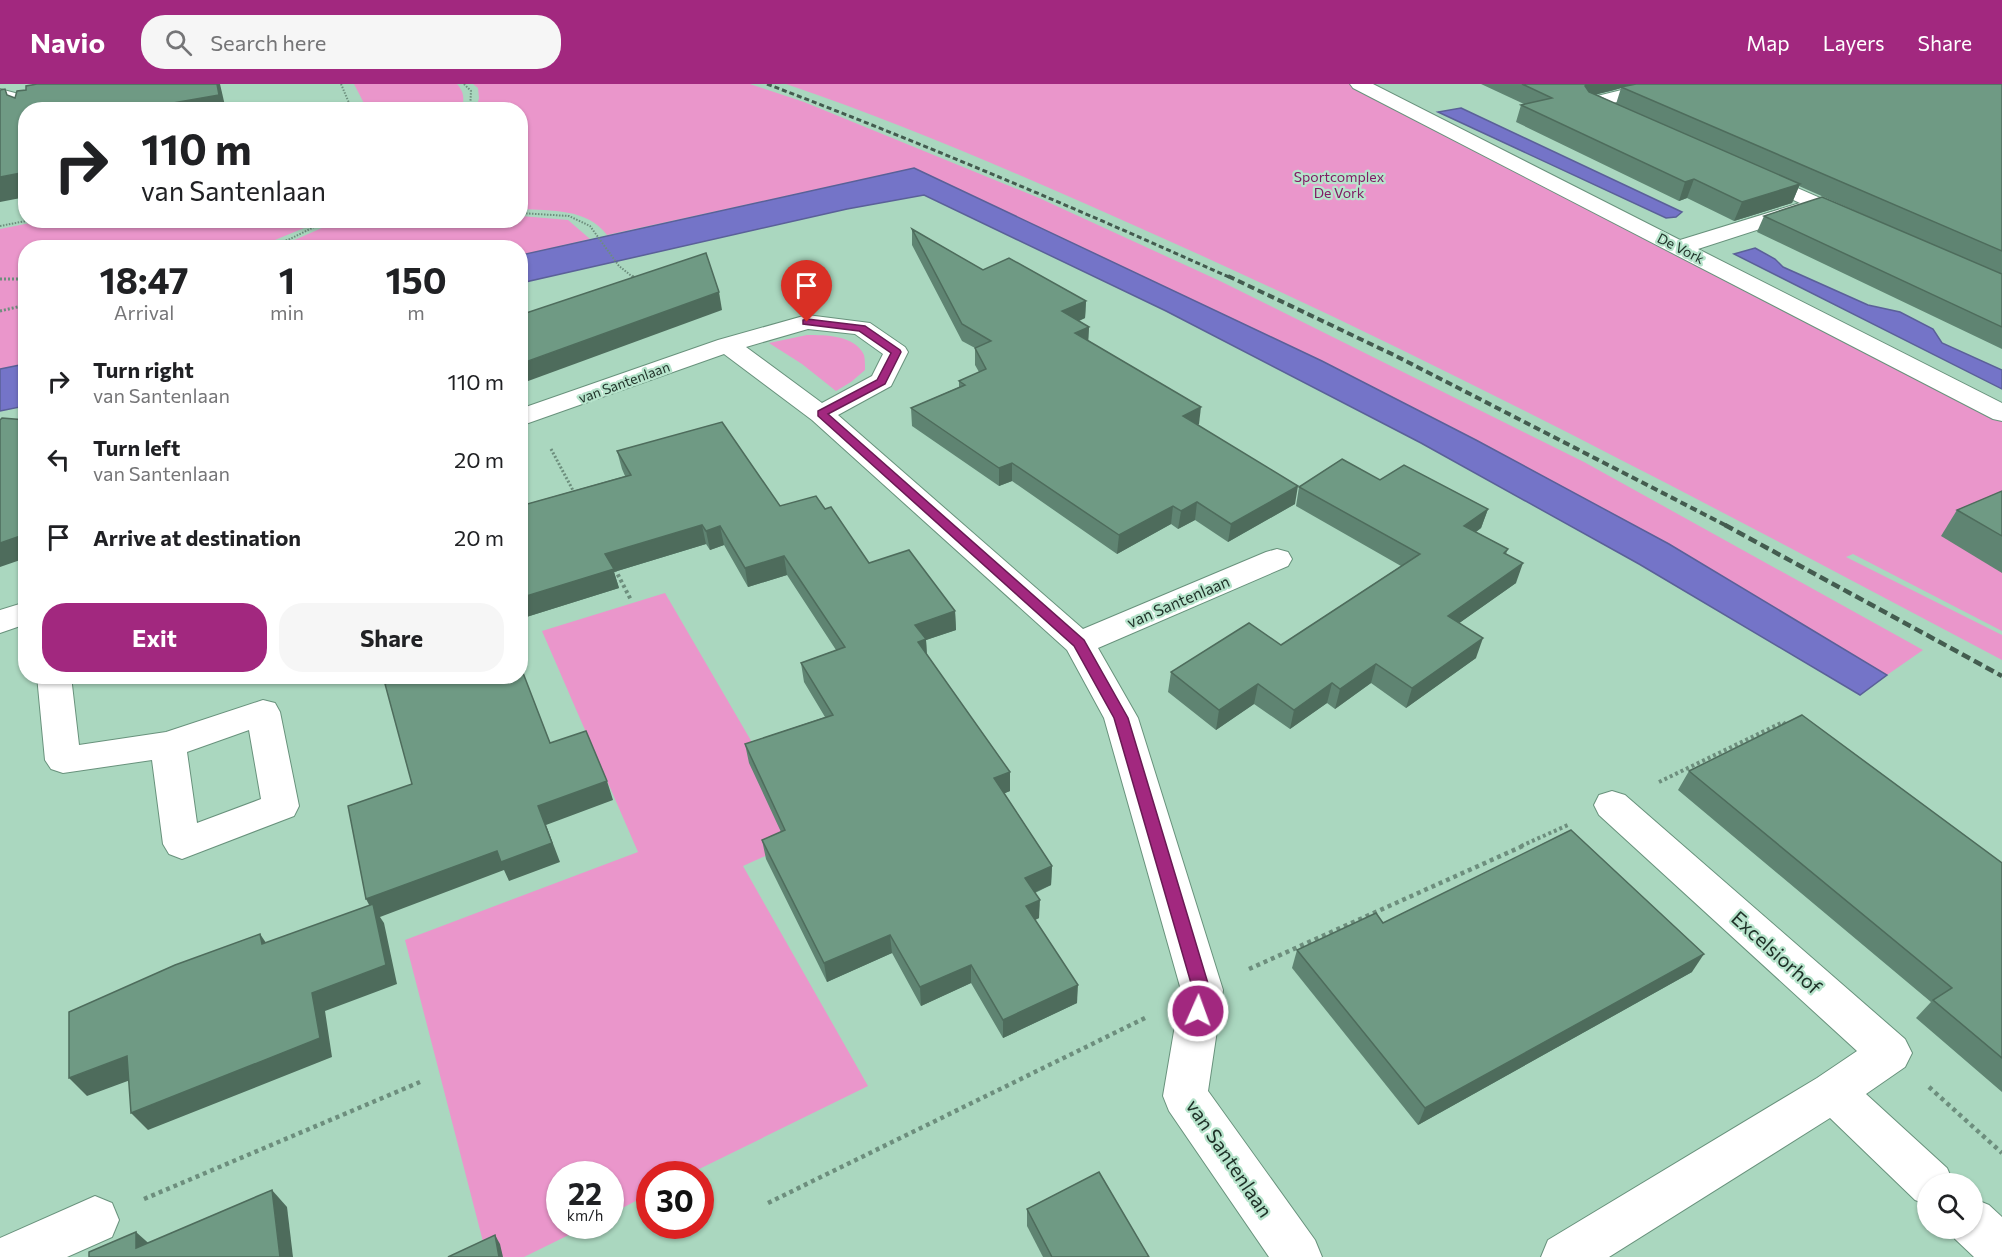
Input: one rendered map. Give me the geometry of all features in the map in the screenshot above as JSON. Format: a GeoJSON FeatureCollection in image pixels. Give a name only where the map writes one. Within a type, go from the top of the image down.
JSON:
{"type":"FeatureCollection","features":[{"type":"Feature","properties":{"kind":"street","name":"De Vork"},"geometry":{"type":"LineString","coordinates":[[1359,84],[2002,413]]}},
{"type":"Feature","properties":{"kind":"street"},"geometry":{"type":"LineString","coordinates":[[1635,122],[1592,103],[1668,84]]}},
{"type":"Feature","properties":{"kind":"street"},"geometry":{"type":"LineString","coordinates":[[0,94],[24,102]]}},
{"type":"Feature","properties":{"kind":"street"},"geometry":{"type":"LineString","coordinates":[[1742,170],[1872,228]]}},
{"type":"Feature","properties":{"kind":"street"},"geometry":{"type":"LineString","coordinates":[[1680,248],[1818,203]]}},
{"type":"Feature","properties":{"kind":"street","name":"van Santenlaan"},"geometry":{"type":"LineString","coordinates":[[528,416],[727,345],[807,322],[862,328],[896,352],[882,381],[817,410]]}},
{"type":"Feature","properties":{"kind":"street","name":"van Santenlaan"},"geometry":{"type":"LineString","coordinates":[[727,345],[817,410],[1079,643],[1121,718],[1202,990],[1185,1096],[1298,1257]]}},
{"type":"Feature","properties":{"kind":"street","name":"van Santenlaan"},"geometry":{"type":"LineString","coordinates":[[1079,643],[1277,559]]}},
{"type":"Feature","properties":{"kind":"street"},"geometry":{"type":"LineString","coordinates":[[0,621],[18,615]]}},
{"type":"Feature","properties":{"kind":"street"},"geometry":{"type":"LineString","coordinates":[[55,684],[63,760],[168,745]]}},
{"type":"Feature","properties":{"kind":"street","name":"Excelsiorhof"},"geometry":{"type":"LineString","coordinates":[[1612,805],[1890,1053]]}},
{"type":"Feature","properties":{"kind":"street"},"geometry":{"type":"LineString","coordinates":[[1565,1257],[1833,1092],[1890,1053]]}},
{"type":"Feature","properties":{"kind":"street"},"geometry":{"type":"LineString","coordinates":[[1833,1092],[1919,1173]]}},
{"type":"Feature","properties":{"kind":"street"},"geometry":{"type":"LineString","coordinates":[[12,1257],[95,1220]]}},
{"type":"Feature","properties":{"kind":"street"},"geometry":{"type":"LineString","coordinates":[[1983,1232],[2002,1250]]}},
{"type":"Feature","properties":{"kind":"path"},"geometry":{"type":"LineString","coordinates":[[341,84],[349,102]]}},
{"type":"Feature","properties":{"kind":"path"},"geometry":{"type":"LineString","coordinates":[[464,84],[471,91],[470,102]]}},
{"type":"Feature","properties":{"kind":"path"},"geometry":{"type":"LineString","coordinates":[[528,213],[569,216],[590,226],[619,266],[637,279]]}},
{"type":"Feature","properties":{"kind":"path"},"geometry":{"type":"LineString","coordinates":[[0,226],[18,223]]}},
{"type":"Feature","properties":{"kind":"path"},"geometry":{"type":"LineString","coordinates":[[287,240],[312,228]]}},
{"type":"Feature","properties":{"kind":"path"},"geometry":{"type":"LineString","coordinates":[[0,279],[18,279]]}},
{"type":"Feature","properties":{"kind":"path"},"geometry":{"type":"LineString","coordinates":[[0,311],[18,307]]}},
{"type":"Feature","properties":{"kind":"path"},"geometry":{"type":"LineString","coordinates":[[528,418],[577,498]]}},
{"type":"Feature","properties":{"kind":"path"},"geometry":{"type":"LineString","coordinates":[[610,559],[631,600]]}},
{"type":"Feature","properties":{"kind":"path"},"geometry":{"type":"LineString","coordinates":[[768,1203],[1202,990]]}},
{"type":"Feature","properties":{"kind":"path"},"geometry":{"type":"LineString","coordinates":[[1890,1053],[2002,1153]]}},
{"type":"Feature","properties":{"kind":"path"},"geometry":{"type":"LineString","coordinates":[[95,1220],[420,1082]]}},
{"type":"Feature","properties":{"kind":"green space"},"geometry":{"type":"Polygon","coordinates":[[[354,84],[457,84],[463,96],[463,102],[363,102],[354,84]]]}},
{"type":"Feature","properties":{"kind":"green space"},"geometry":{"type":"Polygon","coordinates":[[[473,84],[750,84],[804,102],[1039,198],[1220,281],[1584,462],[1923,650],[1887,675],[1669,544],[1476,440],[1322,361],[914,168],[607,235],[599,226],[579,215],[528,209],[528,102],[478,102],[478,88],[473,84]]]}},
{"type":"Feature","properties":{"kind":"green space","name":"Sportcomplex De Vork"},"geometry":{"type":"Polygon","coordinates":[[[786,84],[1364,84],[2002,416],[2002,631],[1853,554],[1846,557],[2002,635],[2002,660],[1579,438],[1366,332],[1258,281],[1015,173],[878,117],[786,84]]]}},
{"type":"Feature","properties":{"kind":"green space"},"geometry":{"type":"Polygon","coordinates":[[[528,217],[568,220],[590,239],[528,253],[528,240],[294,240],[322,228],[528,228],[528,217]]]}},
{"type":"Feature","properties":{"kind":"green space"},"geometry":{"type":"Polygon","coordinates":[[[18,225],[18,228],[304,228],[275,240],[18,240],[18,365],[0,369],[0,229],[18,225]]]}},
{"type":"Feature","properties":{"kind":"green space"},"geometry":{"type":"Polygon","coordinates":[[[807,335],[822,335],[854,343],[864,355],[865,370],[836,391],[802,364],[769,343],[807,335]]]}},
{"type":"Feature","properties":{"kind":"green space"},"geometry":{"type":"Polygon","coordinates":[[[665,593],[807,837],[743,866],[868,1086],[714,1162],[636,1161],[636,1201],[624,1207],[624,1161],[546,1161],[546,1239],[561,1239],[524,1257],[487,1257],[405,940],[638,852],[542,631],[665,593]]]}},
{"type":"Feature","properties":{"kind":"shaded area"},"geometry":{"type":"Polygon","coordinates":[[[1461,108],[1682,212],[1676,217],[1666,218],[1438,112],[1461,108]]]}},
{"type":"Feature","properties":{"kind":"shaded area"},"geometry":{"type":"Polygon","coordinates":[[[914,168],[1322,361],[1476,440],[1669,544],[1887,675],[1860,695],[1639,564],[1421,443],[1166,311],[924,195],[847,209],[528,281],[528,253],[914,168]]]}},
{"type":"Feature","properties":{"kind":"shaded area"},"geometry":{"type":"Polygon","coordinates":[[[1755,248],[1775,259],[1783,267],[1868,305],[1900,312],[1933,329],[1942,343],[2002,370],[2002,389],[1734,254],[1755,248]]]}},
{"type":"Feature","properties":{"kind":"shaded area"},"geometry":{"type":"Polygon","coordinates":[[[18,365],[18,407],[0,411],[0,369],[18,365]]]}},
{"type":"Feature","properties":{"kind":"building"},"geometry":{"type":"Polygon","coordinates":[[[37,84],[217,84],[219,95],[178,102],[18,102],[18,174],[0,177],[0,90],[5,89],[7,95],[15,98],[17,91],[26,90],[26,86],[37,84]]]}},
{"type":"Feature","properties":{"kind":"building"},"geometry":{"type":"Polygon","coordinates":[[[1522,84],[1586,84],[1589,92],[1800,184],[1742,202],[1694,179],[1685,182],[1521,105],[1552,98],[1522,84]]]}},
{"type":"Feature","properties":{"kind":"building"},"geometry":{"type":"Polygon","coordinates":[[[1636,84],[2002,84],[2002,251],[1621,87],[1636,84]]]}},
{"type":"Feature","properties":{"kind":"building"},"geometry":{"type":"Polygon","coordinates":[[[1822,197],[2002,274],[2002,327],[1764,216],[1822,197]]]}},
{"type":"Feature","properties":{"kind":"building"},"geometry":{"type":"Polygon","coordinates":[[[912,229],[983,270],[1009,258],[1086,301],[1062,311],[1089,327],[1075,333],[1201,407],[1183,416],[1298,486],[1231,524],[1197,502],[1181,511],[1173,506],[1119,535],[1012,463],[999,468],[911,408],[965,385],[959,381],[986,369],[975,348],[991,341],[962,324],[912,229]]]}},
{"type":"Feature","properties":{"kind":"building"},"geometry":{"type":"Polygon","coordinates":[[[706,253],[719,292],[528,361],[528,312],[706,253]]]}},
{"type":"Feature","properties":{"kind":"building"},"geometry":{"type":"Polygon","coordinates":[[[2,418],[18,419],[18,537],[0,543],[0,420],[2,418]]]}},
{"type":"Feature","properties":{"kind":"building"},"geometry":{"type":"Polygon","coordinates":[[[722,422],[780,506],[816,496],[825,509],[831,507],[869,563],[909,550],[955,611],[915,625],[926,639],[918,642],[1010,772],[994,778],[1052,866],[1025,878],[1040,900],[1026,906],[1078,985],[1003,1020],[971,965],[920,987],[890,935],[824,963],[762,840],[785,830],[745,744],[833,715],[801,663],[845,647],[784,556],[745,568],[720,526],[706,531],[702,525],[605,554],[614,569],[528,596],[528,504],[631,475],[617,451],[722,422]]]}},
{"type":"Feature","properties":{"kind":"building"},"geometry":{"type":"Polygon","coordinates":[[[1342,459],[1380,480],[1404,465],[1488,509],[1464,526],[1508,549],[1504,553],[1523,563],[1448,616],[1483,638],[1412,688],[1376,664],[1340,689],[1332,683],[1294,710],[1258,684],[1219,710],[1171,672],[1249,623],[1281,645],[1420,554],[1299,487],[1342,459]]]}},
{"type":"Feature","properties":{"kind":"building"},"geometry":{"type":"Polygon","coordinates":[[[2002,491],[2002,536],[1957,510],[2002,491]]]}},
{"type":"Feature","properties":{"kind":"building"},"geometry":{"type":"Polygon","coordinates":[[[385,684],[527,684],[550,743],[586,731],[607,781],[538,806],[552,843],[501,862],[497,851],[366,899],[348,806],[412,784],[385,684]]]}},
{"type":"Feature","properties":{"kind":"building"},"geometry":{"type":"Polygon","coordinates":[[[1802,715],[2002,863],[2002,1058],[1933,1000],[1952,988],[1689,771],[1802,715]]]}},
{"type":"Feature","properties":{"kind":"building"},"geometry":{"type":"Polygon","coordinates":[[[1571,830],[1704,954],[1425,1108],[1297,950],[1376,913],[1383,923],[1571,830]]]}},
{"type":"Feature","properties":{"kind":"building"},"geometry":{"type":"Polygon","coordinates":[[[373,904],[386,965],[312,993],[320,1038],[131,1113],[127,1056],[69,1078],[69,1012],[175,965],[260,934],[262,944],[373,904]]]}},
{"type":"Feature","properties":{"kind":"building"},"geometry":{"type":"Polygon","coordinates":[[[1099,1172],[1149,1257],[1052,1257],[1027,1209],[1099,1172]]]}},
{"type":"Feature","properties":{"kind":"building"},"geometry":{"type":"Polygon","coordinates":[[[272,1190],[280,1257],[89,1257],[89,1252],[136,1232],[136,1248],[272,1190]]]}},
{"type":"Feature","properties":{"kind":"building"},"geometry":{"type":"Polygon","coordinates":[[[495,1235],[499,1257],[448,1257],[495,1235]]]}},
{"type":"Feature","properties":{"kind":"railway"},"geometry":{"type":"LineString","coordinates":[[767,84],[1001,178],[1231,278]]}},
{"type":"Feature","properties":{"kind":"railway"},"geometry":{"type":"LineString","coordinates":[[1228,276],[1396,356],[1727,526]]}},
{"type":"Feature","properties":{"kind":"railway"},"geometry":{"type":"LineString","coordinates":[[1725,525],[2002,676]]}},
{"type":"Feature","properties":{"kind":"route"},"geometry":{"type":"LineString","coordinates":[[807,322],[862,328],[896,352],[882,381],[821,414],[1079,643],[1121,718],[1202,990],[1198,1011]]}}]}
